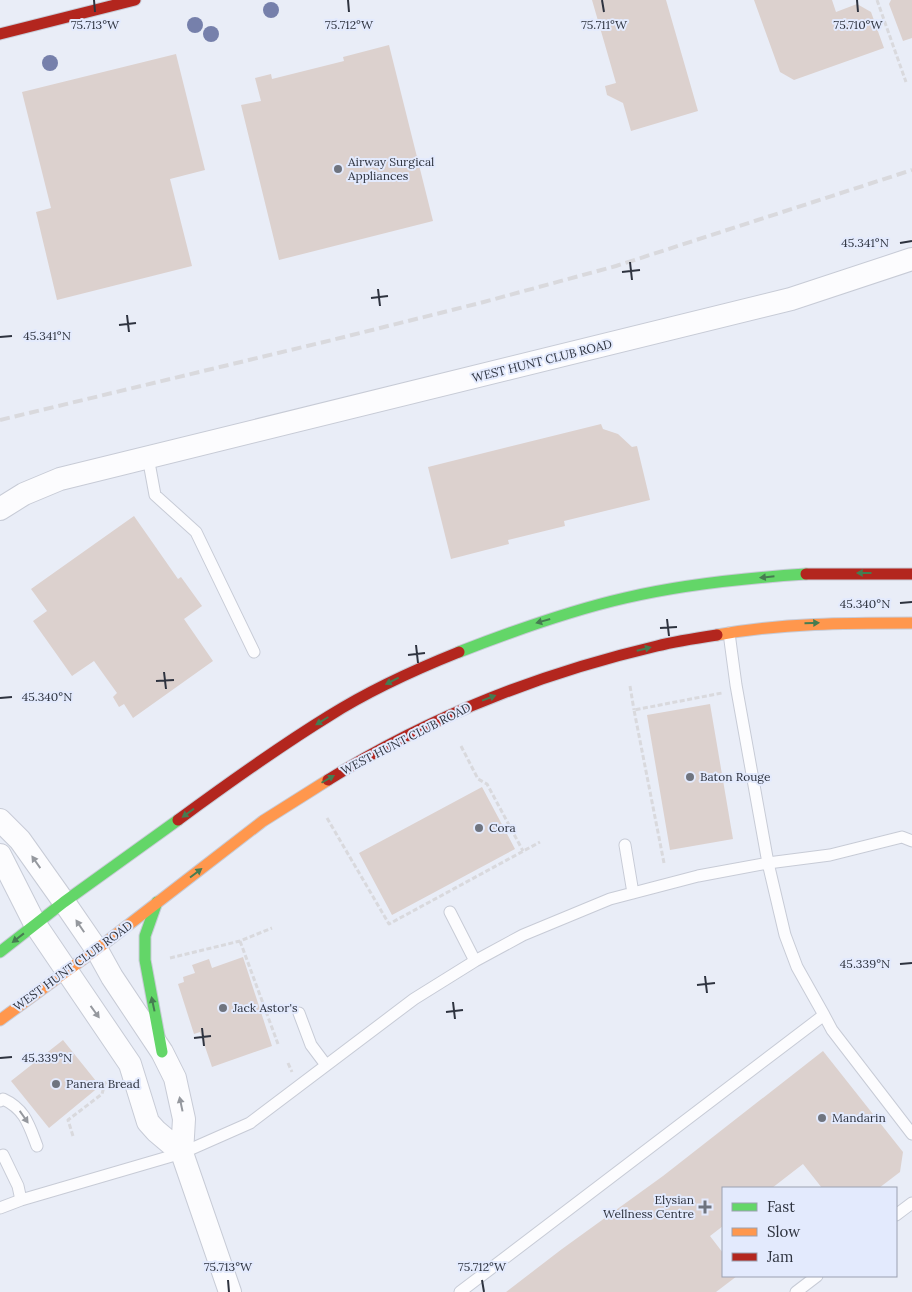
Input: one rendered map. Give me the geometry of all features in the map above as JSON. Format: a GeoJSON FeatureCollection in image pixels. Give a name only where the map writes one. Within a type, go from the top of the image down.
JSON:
{"type":"FeatureCollection","features":[{"type":"Feature","properties":{"kind":"main road"},"geometry":{"type":"LineString","coordinates":[[0,34],[135,0]]}},
{"type":"Feature","properties":{"kind":"main road"},"geometry":{"type":"LineString","coordinates":[[0,952],[64,902],[300,734],[396,679],[463,650],[529,625],[625,598],[701,584],[816,573],[912,574]]}},
{"type":"Feature","properties":{"kind":"main road","name":"WEST HUNT CLUB ROAD"},"geometry":{"type":"LineString","coordinates":[[0,1020],[97,950],[279,810],[372,754],[448,716],[541,678],[612,656],[696,637],[728,631],[810,623],[912,623]]}},
{"type":"Feature","properties":{"kind":"main road"},"geometry":{"type":"LineString","coordinates":[[157,902],[146,936],[145,960],[162,1052]]}},
{"type":"Feature","properties":{"kind":"street","name":"WEST HUNT CLUB ROAD"},"geometry":{"type":"LineString","coordinates":[[0,509],[24,494],[60,479],[791,300],[912,259]]}},
{"type":"Feature","properties":{"kind":"street"},"geometry":{"type":"LineString","coordinates":[[0,820],[20,840],[97,950],[112,978],[162,1052],[175,1078],[184,1118],[182,1152],[230,1292]]}},
{"type":"Feature","properties":{"kind":"street"},"geometry":{"type":"LineString","coordinates":[[0,855],[35,924],[130,1064],[148,1122],[182,1152]]}},
{"type":"Feature","properties":{"kind":"lane"},"geometry":{"type":"LineString","coordinates":[[148,457],[155,495],[196,532],[254,652]]}},
{"type":"Feature","properties":{"kind":"lane"},"geometry":{"type":"LineString","coordinates":[[728,631],[768,863],[791,952],[797,967],[832,1030],[912,1134]]}},
{"type":"Feature","properties":{"kind":"lane"},"geometry":{"type":"LineString","coordinates":[[0,1208],[20,1200],[182,1152],[250,1123],[414,999],[475,961],[522,935],[610,899],[698,876],[768,863],[830,855],[902,837],[912,841]]}},
{"type":"Feature","properties":{"kind":"lane"},"geometry":{"type":"LineString","coordinates":[[625,845],[633,893]]}},
{"type":"Feature","properties":{"kind":"lane"},"geometry":{"type":"LineString","coordinates":[[450,912],[475,961]]}},
{"type":"Feature","properties":{"kind":"lane"},"geometry":{"type":"LineString","coordinates":[[299,1013],[311,1044],[326,1065]]}},
{"type":"Feature","properties":{"kind":"lane"},"geometry":{"type":"LineString","coordinates":[[460,1292],[824,1015]]}},
{"type":"Feature","properties":{"kind":"lane"},"geometry":{"type":"LineString","coordinates":[[0,1101],[3,1099],[11,1103],[26,1117],[37,1146]]}},
{"type":"Feature","properties":{"kind":"lane"},"geometry":{"type":"LineString","coordinates":[[3,1155],[18,1186],[20,1200]]}},
{"type":"Feature","properties":{"kind":"lane"},"geometry":{"type":"LineString","coordinates":[[897,1215],[912,1203]]}},
{"type":"Feature","properties":{"kind":"lane"},"geometry":{"type":"LineString","coordinates":[[796,1292],[816,1277]]}},
{"type":"Feature","properties":{"kind":"path"},"geometry":{"type":"LineString","coordinates":[[876,0],[906,82]]}},
{"type":"Feature","properties":{"kind":"path"},"geometry":{"type":"LineString","coordinates":[[630,686],[664,863]]}},
{"type":"Feature","properties":{"kind":"path"},"geometry":{"type":"LineString","coordinates":[[634,710],[723,693]]}},
{"type":"Feature","properties":{"kind":"path"},"geometry":{"type":"LineString","coordinates":[[460,746],[478,779],[487,784],[523,851]]}},
{"type":"Feature","properties":{"kind":"path"},"geometry":{"type":"LineString","coordinates":[[327,818],[389,924],[540,842]]}},
{"type":"Feature","properties":{"kind":"path"},"geometry":{"type":"LineString","coordinates":[[168,958],[240,941],[272,928]]}},
{"type":"Feature","properties":{"kind":"path"},"geometry":{"type":"LineString","coordinates":[[240,941],[278,1044]]}},
{"type":"Feature","properties":{"kind":"path"},"geometry":{"type":"LineString","coordinates":[[288,1063],[292,1072]]}},
{"type":"Feature","properties":{"kind":"path"},"geometry":{"type":"LineString","coordinates":[[73,1136],[68,1120],[102,1094],[105,1084],[118,1078]]}},
{"type":"Feature","properties":{"kind":"building"},"geometry":{"type":"Polygon","coordinates":[[[592,0],[666,0],[698,111],[631,131],[623,103],[607,95],[605,86],[616,83],[592,0]]]}},
{"type":"Feature","properties":{"kind":"building"},"geometry":{"type":"Polygon","coordinates":[[[754,0],[832,0],[836,12],[857,4],[871,12],[884,48],[794,80],[780,72],[754,0]]]}},
{"type":"Feature","properties":{"kind":"building"},"geometry":{"type":"Polygon","coordinates":[[[891,0],[912,0],[912,38],[903,41],[889,4],[891,0]]]}},
{"type":"Feature","properties":{"kind":"building","name":"Airway Surgical Appliances"},"geometry":{"type":"Polygon","coordinates":[[[389,45],[433,221],[279,260],[241,105],[261,101],[255,78],[271,74],[272,79],[344,61],[343,57],[389,45]]]}},
{"type":"Feature","properties":{"kind":"building"},"geometry":{"type":"Polygon","coordinates":[[[176,54],[205,170],[170,179],[192,266],[57,300],[36,212],[51,208],[22,92],[176,54]]]}},
{"type":"Feature","properties":{"kind":"building"},"geometry":{"type":"Polygon","coordinates":[[[601,424],[603,429],[618,434],[632,447],[637,446],[650,500],[564,521],[565,526],[508,540],[509,544],[451,559],[428,467],[601,424]]]}},
{"type":"Feature","properties":{"kind":"building"},"geometry":{"type":"Polygon","coordinates":[[[134,516],[178,579],[181,577],[202,606],[184,619],[213,661],[133,718],[124,704],[119,707],[113,697],[117,693],[94,661],[72,676],[33,621],[47,611],[31,589],[134,516]]]}},
{"type":"Feature","properties":{"kind":"building","name":"Baton Rouge"},"geometry":{"type":"Polygon","coordinates":[[[710,704],[733,839],[670,850],[647,715],[710,704]]]}},
{"type":"Feature","properties":{"kind":"building"},"geometry":{"type":"Polygon","coordinates":[[[482,787],[515,849],[392,915],[359,853],[482,787]]]}},
{"type":"Feature","properties":{"kind":"building","name":"Jack Astor's"},"geometry":{"type":"Polygon","coordinates":[[[243,957],[272,1046],[212,1067],[200,1032],[194,1034],[178,984],[184,982],[183,977],[195,973],[192,965],[209,959],[212,968],[243,957]]]}},
{"type":"Feature","properties":{"kind":"building","name":"Panera Bread"},"geometry":{"type":"Polygon","coordinates":[[[63,1040],[100,1086],[49,1128],[11,1081],[63,1040]]]}},
{"type":"Feature","properties":{"kind":"building"},"geometry":{"type":"Polygon","coordinates":[[[823,1051],[903,1152],[900,1172],[880,1187],[821,1187],[803,1164],[773,1187],[722,1187],[722,1227],[710,1236],[722,1252],[722,1277],[736,1277],[716,1292],[506,1292],[663,1176],[823,1051]]]}},
{"type":"Feature","properties":{"kind":"railway"},"geometry":{"type":"LineString","coordinates":[[0,420],[332,340],[480,303],[616,266],[912,170]]}},
{"type":"Feature","properties":{"kind":"traffic: fast"},"geometry":{"type":"LineString","coordinates":[[459,652],[541,622],[625,598],[715,582],[806,574]]}},
{"type":"Feature","properties":{"kind":"traffic: fast"},"geometry":{"type":"LineString","coordinates":[[0,952],[64,902],[178,820]]}},
{"type":"Feature","properties":{"kind":"traffic: fast"},"geometry":{"type":"LineString","coordinates":[[157,902],[145,936],[145,960],[162,1052]]}},
{"type":"Feature","properties":{"kind":"traffic: slow"},"geometry":{"type":"LineString","coordinates":[[717,635],[790,626],[912,623]]}},
{"type":"Feature","properties":{"kind":"traffic: slow"},"geometry":{"type":"LineString","coordinates":[[0,1020],[105,943],[263,821],[328,780]]}},
{"type":"Feature","properties":{"kind":"traffic: jam"},"geometry":{"type":"LineString","coordinates":[[0,34],[135,0]]}},
{"type":"Feature","properties":{"kind":"traffic: jam"},"geometry":{"type":"LineString","coordinates":[[806,574],[912,574]]}},
{"type":"Feature","properties":{"kind":"traffic: jam"},"geometry":{"type":"LineString","coordinates":[[328,780],[406,736],[446,717],[529,684],[571,669],[614,657],[672,643],[717,635]]}},
{"type":"Feature","properties":{"kind":"traffic: jam"},"geometry":{"type":"LineString","coordinates":[[178,820],[271,753],[360,698],[392,681],[459,652]]}},
{"type":"Feature","properties":{"kind":"place","name":"Airway Surgical Appliances"},"geometry":{"type":"Point","coordinates":[338,169]}},
{"type":"Feature","properties":{"kind":"place","name":"Baton Rouge"},"geometry":{"type":"Point","coordinates":[690,777]}},
{"type":"Feature","properties":{"kind":"place","name":"Cora"},"geometry":{"type":"Point","coordinates":[479,828]}},
{"type":"Feature","properties":{"kind":"place","name":"Jack Astor's"},"geometry":{"type":"Point","coordinates":[223,1008]}},
{"type":"Feature","properties":{"kind":"place","name":"Panera Bread"},"geometry":{"type":"Point","coordinates":[56,1084]}},
{"type":"Feature","properties":{"kind":"place","name":"Mandarin"},"geometry":{"type":"Point","coordinates":[822,1118]}},
{"type":"Feature","properties":{"kind":"place","name":"Elysian Wellness Centre"},"geometry":{"type":"Point","coordinates":[705,1207]}}]}
